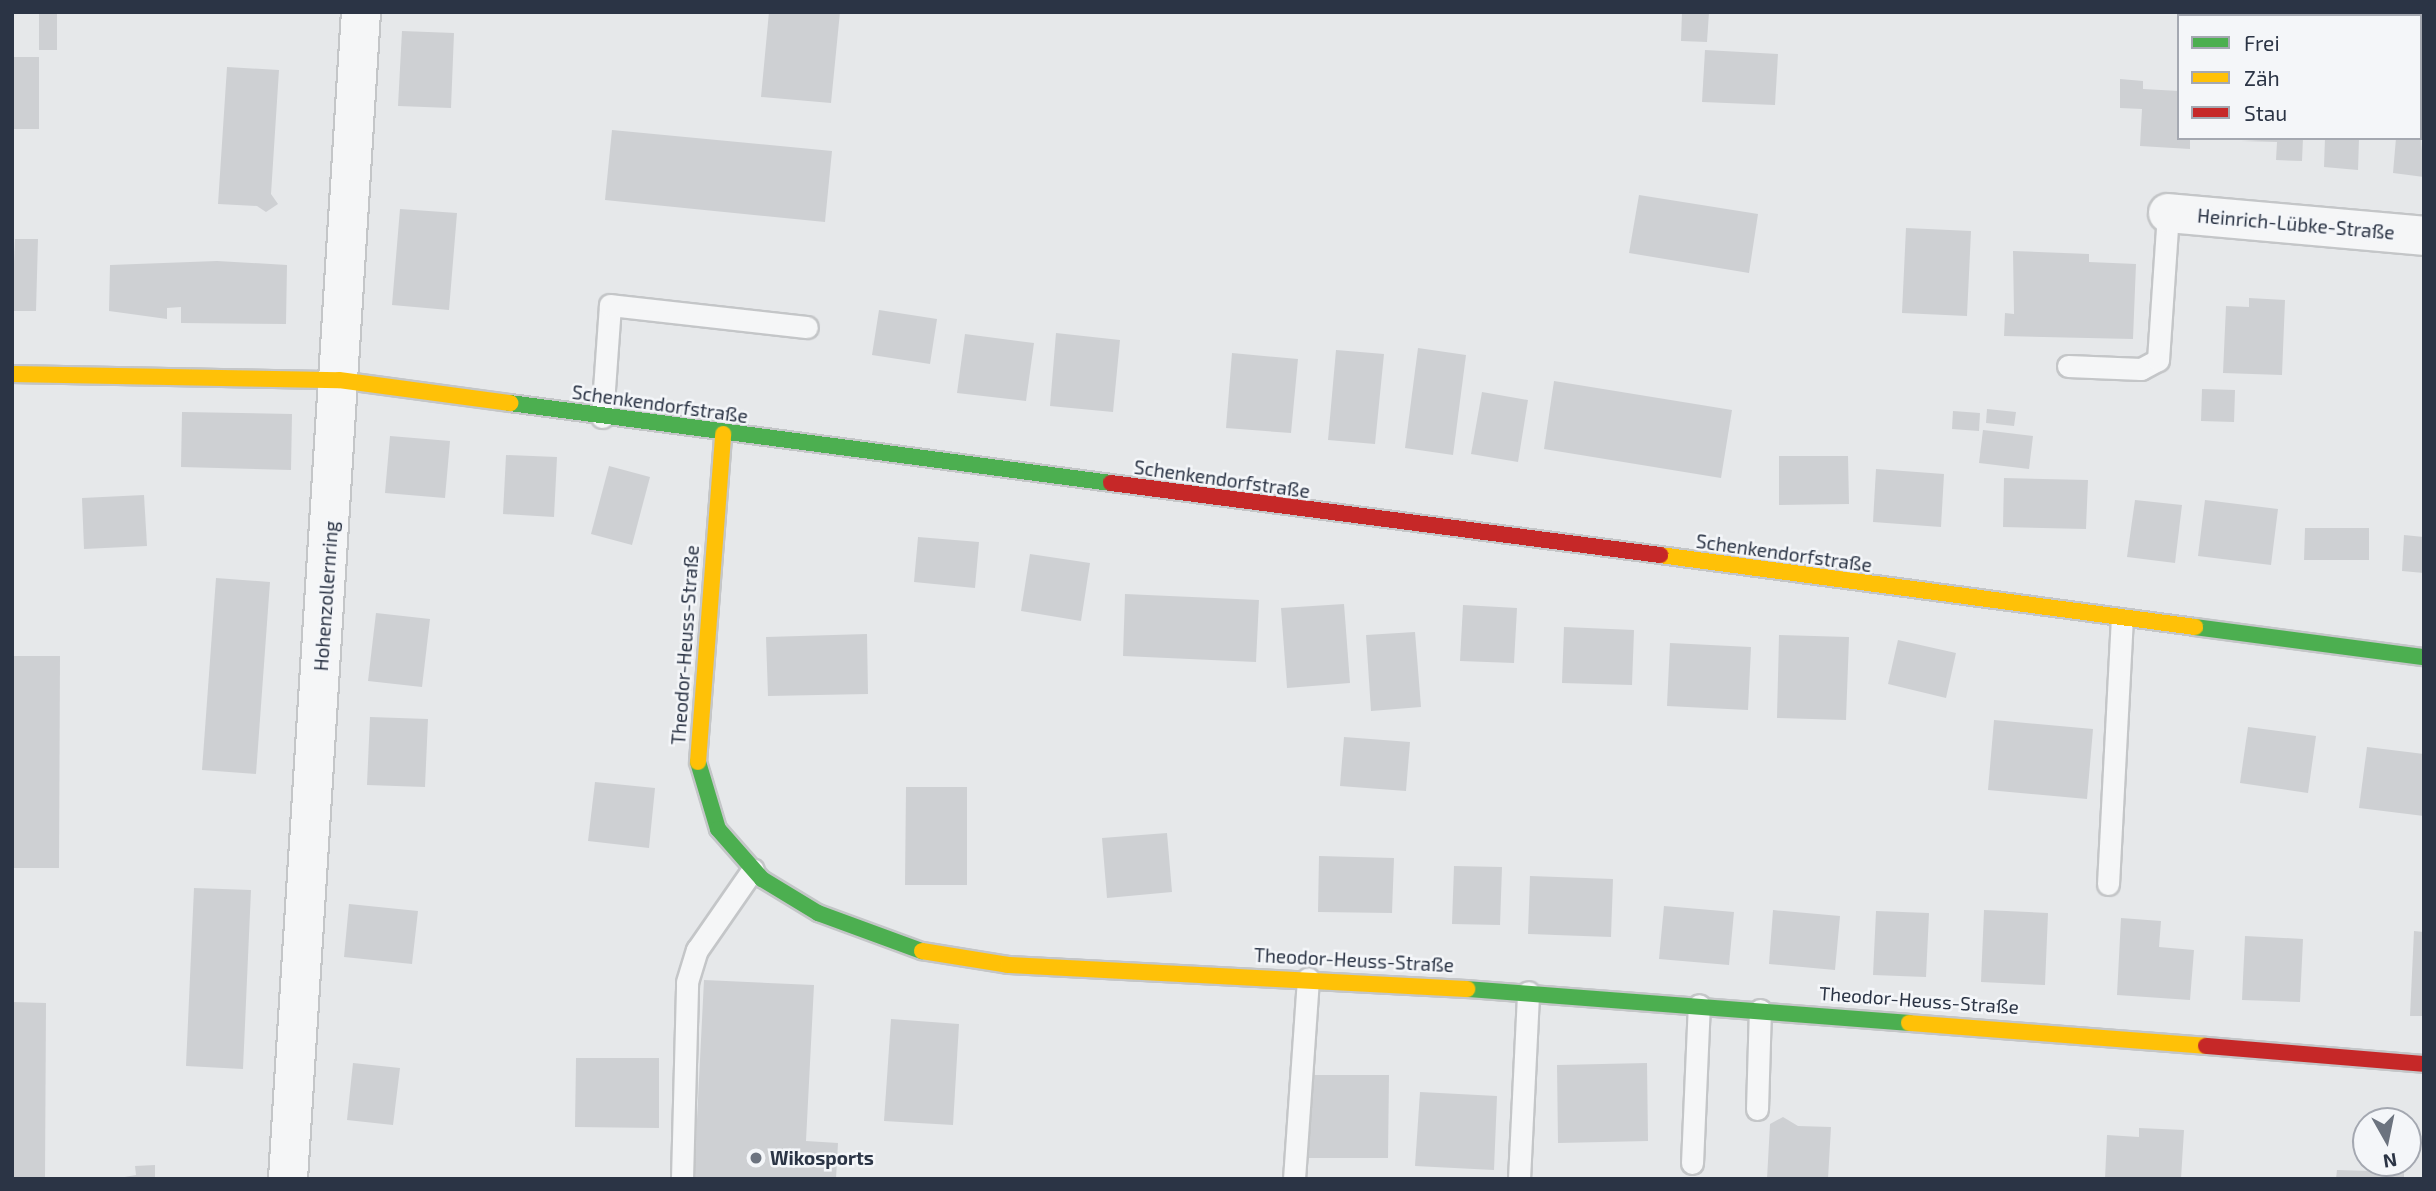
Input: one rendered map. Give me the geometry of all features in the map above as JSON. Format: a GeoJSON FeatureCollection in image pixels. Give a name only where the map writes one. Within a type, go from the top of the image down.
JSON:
{"type":"FeatureCollection","features":[{"type":"Feature","properties":{"kind":"street","name":"Hohenzollernring"},"geometry":{"type":"LineString","coordinates":[[288,1179],[361,12]]}},
{"type":"Feature","properties":{"kind":"street","name":"Heinrich-Lübke-Straße"},"geometry":{"type":"LineString","coordinates":[[2168,213],[2424,236]]}},
{"type":"Feature","properties":{"kind":"street","name":"Schenkendorfstraße"},"geometry":{"type":"LineString","coordinates":[[12,374],[339,380],[723,434],[2122,620],[2424,657]]}},
{"type":"Feature","properties":{"kind":"street","name":"Theodor-Heuss-Straße"},"geometry":{"type":"LineString","coordinates":[[723,434],[696,733],[700,782],[718,829],[753,869],[818,914],[911,949],[1008,965],[1308,978],[1528,992],[2424,1064]]}},
{"type":"Feature","properties":{"kind":"lane"},"geometry":{"type":"LineString","coordinates":[[2068,366],[2141,369],[2158,360],[2168,213]]}},
{"type":"Feature","properties":{"kind":"lane"},"geometry":{"type":"LineString","coordinates":[[602,417],[610,305],[807,327]]}},
{"type":"Feature","properties":{"kind":"lane"},"geometry":{"type":"LineString","coordinates":[[2108,884],[2122,620]]}},
{"type":"Feature","properties":{"kind":"lane"},"geometry":{"type":"LineString","coordinates":[[682,1179],[687,982],[697,950],[753,869]]}},
{"type":"Feature","properties":{"kind":"lane"},"geometry":{"type":"LineString","coordinates":[[1294,1179],[1308,978]]}},
{"type":"Feature","properties":{"kind":"lane"},"geometry":{"type":"LineString","coordinates":[[1519,1179],[1528,992]]}},
{"type":"Feature","properties":{"kind":"lane"},"geometry":{"type":"LineString","coordinates":[[1692,1163],[1699,1005]]}},
{"type":"Feature","properties":{"kind":"lane"},"geometry":{"type":"LineString","coordinates":[[1757,1109],[1760,1010]]}},
{"type":"Feature","properties":{"kind":"building"},"geometry":{"type":"Polygon","coordinates":[[[39,12],[57,12],[57,50],[39,50],[39,12]]]}},
{"type":"Feature","properties":{"kind":"building"},"geometry":{"type":"Polygon","coordinates":[[[769,12],[840,12],[831,103],[761,97],[769,12]]]}},
{"type":"Feature","properties":{"kind":"building"},"geometry":{"type":"Polygon","coordinates":[[[1682,12],[1709,12],[1707,42],[1681,41],[1682,12]]]}},
{"type":"Feature","properties":{"kind":"building"},"geometry":{"type":"Polygon","coordinates":[[[2287,12],[2330,12],[2308,14],[2287,12]]]}},
{"type":"Feature","properties":{"kind":"building"},"geometry":{"type":"Polygon","coordinates":[[[402,31],[454,33],[451,108],[398,106],[402,31]]]}},
{"type":"Feature","properties":{"kind":"building"},"geometry":{"type":"Polygon","coordinates":[[[1705,50],[1778,54],[1775,105],[1702,102],[1705,50]]]}},
{"type":"Feature","properties":{"kind":"building"},"geometry":{"type":"Polygon","coordinates":[[[12,57],[39,57],[39,129],[12,129],[12,57]]]}},
{"type":"Feature","properties":{"kind":"building"},"geometry":{"type":"Polygon","coordinates":[[[227,67],[279,70],[271,194],[278,204],[266,212],[257,206],[218,204],[227,67]]]}},
{"type":"Feature","properties":{"kind":"building"},"geometry":{"type":"Polygon","coordinates":[[[2120,79],[2143,81],[2143,89],[2177,91],[2177,140],[2190,140],[2190,149],[2140,146],[2142,109],[2120,108],[2120,79]]]}},
{"type":"Feature","properties":{"kind":"building"},"geometry":{"type":"Polygon","coordinates":[[[612,130],[832,151],[825,222],[605,200],[612,130]]]}},
{"type":"Feature","properties":{"kind":"building"},"geometry":{"type":"Polygon","coordinates":[[[2303,140],[2302,161],[2276,160],[2277,142],[2241,141],[2303,140]]]}},
{"type":"Feature","properties":{"kind":"building"},"geometry":{"type":"Polygon","coordinates":[[[2325,140],[2359,140],[2358,170],[2324,167],[2325,140]]]}},
{"type":"Feature","properties":{"kind":"building"},"geometry":{"type":"Polygon","coordinates":[[[2396,140],[2421,140],[2424,177],[2393,173],[2396,140]]]}},
{"type":"Feature","properties":{"kind":"building"},"geometry":{"type":"Polygon","coordinates":[[[1639,195],[1758,214],[1749,273],[1629,253],[1639,195]]]}},
{"type":"Feature","properties":{"kind":"building"},"geometry":{"type":"Polygon","coordinates":[[[400,209],[457,213],[449,310],[392,305],[400,209]]]}},
{"type":"Feature","properties":{"kind":"building"},"geometry":{"type":"Polygon","coordinates":[[[1906,228],[1971,231],[1967,316],[1902,313],[1906,228]]]}},
{"type":"Feature","properties":{"kind":"building"},"geometry":{"type":"Polygon","coordinates":[[[15,239],[38,239],[36,311],[12,311],[15,239]]]}},
{"type":"Feature","properties":{"kind":"building"},"geometry":{"type":"Polygon","coordinates":[[[2013,251],[2089,254],[2089,262],[2136,264],[2133,339],[2004,336],[2005,313],[2014,314],[2013,251]]]}},
{"type":"Feature","properties":{"kind":"building"},"geometry":{"type":"Polygon","coordinates":[[[217,261],[287,265],[286,324],[181,323],[181,307],[167,308],[167,319],[109,311],[110,265],[217,261]]]}},
{"type":"Feature","properties":{"kind":"building"},"geometry":{"type":"Polygon","coordinates":[[[2249,298],[2285,300],[2282,375],[2223,373],[2226,306],[2249,307],[2249,298]]]}},
{"type":"Feature","properties":{"kind":"building"},"geometry":{"type":"Polygon","coordinates":[[[879,310],[937,319],[930,364],[872,355],[879,310]]]}},
{"type":"Feature","properties":{"kind":"building"},"geometry":{"type":"Polygon","coordinates":[[[1056,333],[1120,340],[1113,412],[1050,406],[1056,333]]]}},
{"type":"Feature","properties":{"kind":"building"},"geometry":{"type":"Polygon","coordinates":[[[965,334],[1034,343],[1026,401],[957,393],[965,334]]]}},
{"type":"Feature","properties":{"kind":"building"},"geometry":{"type":"Polygon","coordinates":[[[1418,348],[1466,355],[1453,455],[1405,448],[1418,348]]]}},
{"type":"Feature","properties":{"kind":"building"},"geometry":{"type":"Polygon","coordinates":[[[1336,350],[1384,354],[1375,444],[1328,440],[1336,350]]]}},
{"type":"Feature","properties":{"kind":"building"},"geometry":{"type":"Polygon","coordinates":[[[1232,353],[1298,359],[1291,433],[1226,428],[1232,353]]]}},
{"type":"Feature","properties":{"kind":"building"},"geometry":{"type":"Polygon","coordinates":[[[1554,381],[1732,410],[1721,478],[1544,449],[1554,381]]]}},
{"type":"Feature","properties":{"kind":"building"},"geometry":{"type":"Polygon","coordinates":[[[2202,389],[2235,390],[2234,422],[2201,421],[2202,389]]]}},
{"type":"Feature","properties":{"kind":"building"},"geometry":{"type":"Polygon","coordinates":[[[1482,392],[1528,400],[1518,462],[1471,454],[1482,392]]]}},
{"type":"Feature","properties":{"kind":"building"},"geometry":{"type":"Polygon","coordinates":[[[1987,409],[2016,412],[2014,426],[1986,423],[1987,409]]]}},
{"type":"Feature","properties":{"kind":"building"},"geometry":{"type":"Polygon","coordinates":[[[1953,411],[1980,413],[1979,431],[1952,429],[1953,411]]]}},
{"type":"Feature","properties":{"kind":"building"},"geometry":{"type":"Polygon","coordinates":[[[182,412],[292,414],[291,470],[181,467],[182,412]]]}},
{"type":"Feature","properties":{"kind":"building"},"geometry":{"type":"Polygon","coordinates":[[[1983,430],[2033,436],[2029,469],[1979,463],[1983,430]]]}},
{"type":"Feature","properties":{"kind":"building"},"geometry":{"type":"Polygon","coordinates":[[[390,436],[450,441],[445,498],[385,493],[390,436]]]}},
{"type":"Feature","properties":{"kind":"building"},"geometry":{"type":"Polygon","coordinates":[[[506,455],[557,457],[554,517],[503,514],[506,455]]]}},
{"type":"Feature","properties":{"kind":"building"},"geometry":{"type":"Polygon","coordinates":[[[1779,456],[1848,456],[1849,504],[1779,505],[1779,456]]]}},
{"type":"Feature","properties":{"kind":"building"},"geometry":{"type":"Polygon","coordinates":[[[609,466],[650,477],[632,545],[591,534],[609,466]]]}},
{"type":"Feature","properties":{"kind":"building"},"geometry":{"type":"Polygon","coordinates":[[[1876,469],[1944,474],[1941,527],[1873,522],[1876,469]]]}},
{"type":"Feature","properties":{"kind":"building"},"geometry":{"type":"Polygon","coordinates":[[[2004,478],[2088,480],[2086,529],[2003,527],[2004,478]]]}},
{"type":"Feature","properties":{"kind":"building"},"geometry":{"type":"Polygon","coordinates":[[[144,495],[147,546],[84,549],[82,498],[144,495]]]}},
{"type":"Feature","properties":{"kind":"building"},"geometry":{"type":"Polygon","coordinates":[[[2135,500],[2182,505],[2175,563],[2127,557],[2135,500]]]}},
{"type":"Feature","properties":{"kind":"building"},"geometry":{"type":"Polygon","coordinates":[[[2205,500],[2278,509],[2271,565],[2198,556],[2205,500]]]}},
{"type":"Feature","properties":{"kind":"building"},"geometry":{"type":"Polygon","coordinates":[[[2305,528],[2369,528],[2369,560],[2304,560],[2305,528]]]}},
{"type":"Feature","properties":{"kind":"building"},"geometry":{"type":"Polygon","coordinates":[[[2404,535],[2424,537],[2424,573],[2402,571],[2404,535]]]}},
{"type":"Feature","properties":{"kind":"building"},"geometry":{"type":"Polygon","coordinates":[[[918,537],[979,542],[975,588],[914,582],[918,537]]]}},
{"type":"Feature","properties":{"kind":"building"},"geometry":{"type":"Polygon","coordinates":[[[1030,554],[1090,563],[1081,621],[1021,611],[1030,554]]]}},
{"type":"Feature","properties":{"kind":"building"},"geometry":{"type":"Polygon","coordinates":[[[216,578],[270,582],[256,774],[202,770],[216,578]]]}},
{"type":"Feature","properties":{"kind":"building"},"geometry":{"type":"Polygon","coordinates":[[[1125,594],[1259,600],[1256,662],[1123,656],[1125,594]]]}},
{"type":"Feature","properties":{"kind":"building"},"geometry":{"type":"Polygon","coordinates":[[[1344,604],[1350,683],[1287,688],[1281,608],[1344,604]]]}},
{"type":"Feature","properties":{"kind":"building"},"geometry":{"type":"Polygon","coordinates":[[[1463,605],[1517,608],[1514,663],[1460,661],[1463,605]]]}},
{"type":"Feature","properties":{"kind":"building"},"geometry":{"type":"Polygon","coordinates":[[[376,613],[430,619],[422,687],[368,681],[376,613]]]}},
{"type":"Feature","properties":{"kind":"building"},"geometry":{"type":"Polygon","coordinates":[[[1564,627],[1634,630],[1632,685],[1562,683],[1564,627]]]}},
{"type":"Feature","properties":{"kind":"building"},"geometry":{"type":"Polygon","coordinates":[[[1415,632],[1421,707],[1371,711],[1366,635],[1415,632]]]}},
{"type":"Feature","properties":{"kind":"building"},"geometry":{"type":"Polygon","coordinates":[[[867,634],[868,694],[768,696],[766,637],[867,634]]]}},
{"type":"Feature","properties":{"kind":"building"},"geometry":{"type":"Polygon","coordinates":[[[1779,635],[1849,637],[1846,720],[1777,718],[1779,635]]]}},
{"type":"Feature","properties":{"kind":"building"},"geometry":{"type":"Polygon","coordinates":[[[1898,640],[1956,653],[1946,698],[1888,684],[1898,640]]]}},
{"type":"Feature","properties":{"kind":"building"},"geometry":{"type":"Polygon","coordinates":[[[1670,643],[1751,647],[1748,710],[1667,706],[1670,643]]]}},
{"type":"Feature","properties":{"kind":"building"},"geometry":{"type":"Polygon","coordinates":[[[12,656],[60,656],[59,868],[12,868],[12,656]]]}},
{"type":"Feature","properties":{"kind":"building"},"geometry":{"type":"Polygon","coordinates":[[[370,717],[428,719],[425,787],[367,785],[370,717]]]}},
{"type":"Feature","properties":{"kind":"building"},"geometry":{"type":"Polygon","coordinates":[[[1994,720],[2093,729],[2087,799],[1988,790],[1994,720]]]}},
{"type":"Feature","properties":{"kind":"building"},"geometry":{"type":"Polygon","coordinates":[[[2248,727],[2316,736],[2308,793],[2240,783],[2248,727]]]}},
{"type":"Feature","properties":{"kind":"building"},"geometry":{"type":"Polygon","coordinates":[[[1344,737],[1410,742],[1406,791],[1340,786],[1344,737]]]}},
{"type":"Feature","properties":{"kind":"building"},"geometry":{"type":"Polygon","coordinates":[[[2367,747],[2424,754],[2424,816],[2359,808],[2367,747]]]}},
{"type":"Feature","properties":{"kind":"building"},"geometry":{"type":"Polygon","coordinates":[[[595,782],[655,788],[649,848],[588,841],[595,782]]]}},
{"type":"Feature","properties":{"kind":"building"},"geometry":{"type":"Polygon","coordinates":[[[906,787],[967,787],[967,885],[905,885],[906,787]]]}},
{"type":"Feature","properties":{"kind":"building"},"geometry":{"type":"Polygon","coordinates":[[[1167,833],[1172,892],[1107,898],[1102,838],[1167,833]]]}},
{"type":"Feature","properties":{"kind":"building"},"geometry":{"type":"Polygon","coordinates":[[[1319,856],[1394,858],[1392,913],[1318,912],[1319,856]]]}},
{"type":"Feature","properties":{"kind":"building"},"geometry":{"type":"Polygon","coordinates":[[[1454,866],[1502,867],[1500,925],[1452,924],[1454,866]]]}},
{"type":"Feature","properties":{"kind":"building"},"geometry":{"type":"Polygon","coordinates":[[[1530,876],[1613,879],[1611,937],[1528,934],[1530,876]]]}},
{"type":"Feature","properties":{"kind":"building"},"geometry":{"type":"Polygon","coordinates":[[[194,888],[251,890],[243,1069],[186,1066],[194,888]]]}},
{"type":"Feature","properties":{"kind":"building"},"geometry":{"type":"Polygon","coordinates":[[[349,904],[418,911],[412,964],[344,957],[349,904]]]}},
{"type":"Feature","properties":{"kind":"building"},"geometry":{"type":"Polygon","coordinates":[[[1664,906],[1734,912],[1729,965],[1659,959],[1664,906]]]}},
{"type":"Feature","properties":{"kind":"building"},"geometry":{"type":"Polygon","coordinates":[[[1773,910],[1840,916],[1835,970],[1769,964],[1773,910]]]}},
{"type":"Feature","properties":{"kind":"building"},"geometry":{"type":"Polygon","coordinates":[[[1984,910],[2048,913],[2045,985],[1981,982],[1984,910]]]}},
{"type":"Feature","properties":{"kind":"building"},"geometry":{"type":"Polygon","coordinates":[[[1876,911],[1929,913],[1926,977],[1873,975],[1876,911]]]}},
{"type":"Feature","properties":{"kind":"building"},"geometry":{"type":"Polygon","coordinates":[[[2121,918],[2161,921],[2159,947],[2194,950],[2190,1000],[2117,995],[2121,918]]]}},
{"type":"Feature","properties":{"kind":"building"},"geometry":{"type":"Polygon","coordinates":[[[2414,931],[2424,932],[2424,1016],[2410,1016],[2414,931]]]}},
{"type":"Feature","properties":{"kind":"building"},"geometry":{"type":"Polygon","coordinates":[[[2245,936],[2303,939],[2300,1002],[2242,1000],[2245,936]]]}},
{"type":"Feature","properties":{"kind":"building"},"geometry":{"type":"Polygon","coordinates":[[[704,980],[814,985],[806,1141],[838,1143],[836,1179],[694,1179],[704,980]]]}},
{"type":"Feature","properties":{"kind":"building"},"geometry":{"type":"Polygon","coordinates":[[[12,1002],[46,1003],[45,1179],[12,1179],[12,1002]]]}},
{"type":"Feature","properties":{"kind":"building"},"geometry":{"type":"Polygon","coordinates":[[[891,1019],[959,1024],[953,1125],[884,1121],[891,1019]]]}},
{"type":"Feature","properties":{"kind":"building"},"geometry":{"type":"Polygon","coordinates":[[[576,1058],[659,1058],[659,1128],[575,1127],[576,1058]]]}},
{"type":"Feature","properties":{"kind":"building"},"geometry":{"type":"Polygon","coordinates":[[[353,1063],[400,1068],[393,1125],[347,1120],[353,1063]]]}},
{"type":"Feature","properties":{"kind":"building"},"geometry":{"type":"Polygon","coordinates":[[[1647,1063],[1648,1141],[1558,1143],[1557,1065],[1647,1063]]]}},
{"type":"Feature","properties":{"kind":"building"},"geometry":{"type":"Polygon","coordinates":[[[1304,1075],[1389,1075],[1388,1158],[1304,1158],[1304,1075]]]}},
{"type":"Feature","properties":{"kind":"building"},"geometry":{"type":"Polygon","coordinates":[[[1420,1092],[1497,1096],[1494,1170],[1415,1166],[1420,1092]]]}},
{"type":"Feature","properties":{"kind":"building"},"geometry":{"type":"Polygon","coordinates":[[[1783,1117],[1798,1126],[1831,1127],[1828,1179],[1767,1179],[1770,1124],[1783,1117]]]}},
{"type":"Feature","properties":{"kind":"building"},"geometry":{"type":"Polygon","coordinates":[[[2139,1128],[2184,1130],[2181,1179],[2105,1179],[2107,1135],[2139,1137],[2139,1128]]]}},
{"type":"Feature","properties":{"kind":"building"},"geometry":{"type":"Polygon","coordinates":[[[155,1165],[155,1179],[113,1179],[136,1175],[135,1166],[155,1165]]]}},
{"type":"Feature","properties":{"kind":"building"},"geometry":{"type":"Polygon","coordinates":[[[2337,1170],[2352,1170],[2352,1177],[2404,1177],[2404,1179],[2336,1179],[2337,1170]]]}},
{"type":"Feature","properties":{"kind":"traffic: fast"},"geometry":{"type":"LineString","coordinates":[[510,403],[1111,483]]}},
{"type":"Feature","properties":{"kind":"traffic: fast"},"geometry":{"type":"LineString","coordinates":[[2195,627],[2424,657]]}},
{"type":"Feature","properties":{"kind":"traffic: fast"},"geometry":{"type":"LineString","coordinates":[[698,762],[718,829],[762,879],[818,913],[922,951]]}},
{"type":"Feature","properties":{"kind":"traffic: fast"},"geometry":{"type":"LineString","coordinates":[[1467,989],[1909,1023]]}},
{"type":"Feature","properties":{"kind":"traffic: slow"},"geometry":{"type":"LineString","coordinates":[[12,374],[339,380],[510,403]]}},
{"type":"Feature","properties":{"kind":"traffic: slow"},"geometry":{"type":"LineString","coordinates":[[698,762],[723,434]]}},
{"type":"Feature","properties":{"kind":"traffic: slow"},"geometry":{"type":"LineString","coordinates":[[1660,555],[2195,627]]}},
{"type":"Feature","properties":{"kind":"traffic: slow"},"geometry":{"type":"LineString","coordinates":[[922,951],[1008,965],[1467,989]]}},
{"type":"Feature","properties":{"kind":"traffic: slow"},"geometry":{"type":"LineString","coordinates":[[1909,1023],[2206,1046]]}},
{"type":"Feature","properties":{"kind":"traffic: jam"},"geometry":{"type":"LineString","coordinates":[[1111,483],[1660,555]]}},
{"type":"Feature","properties":{"kind":"traffic: jam"},"geometry":{"type":"LineString","coordinates":[[2206,1046],[2424,1064]]}},
{"type":"Feature","properties":{"kind":"place","name":"Wikosports"},"geometry":{"type":"Point","coordinates":[756,1158]}}]}
